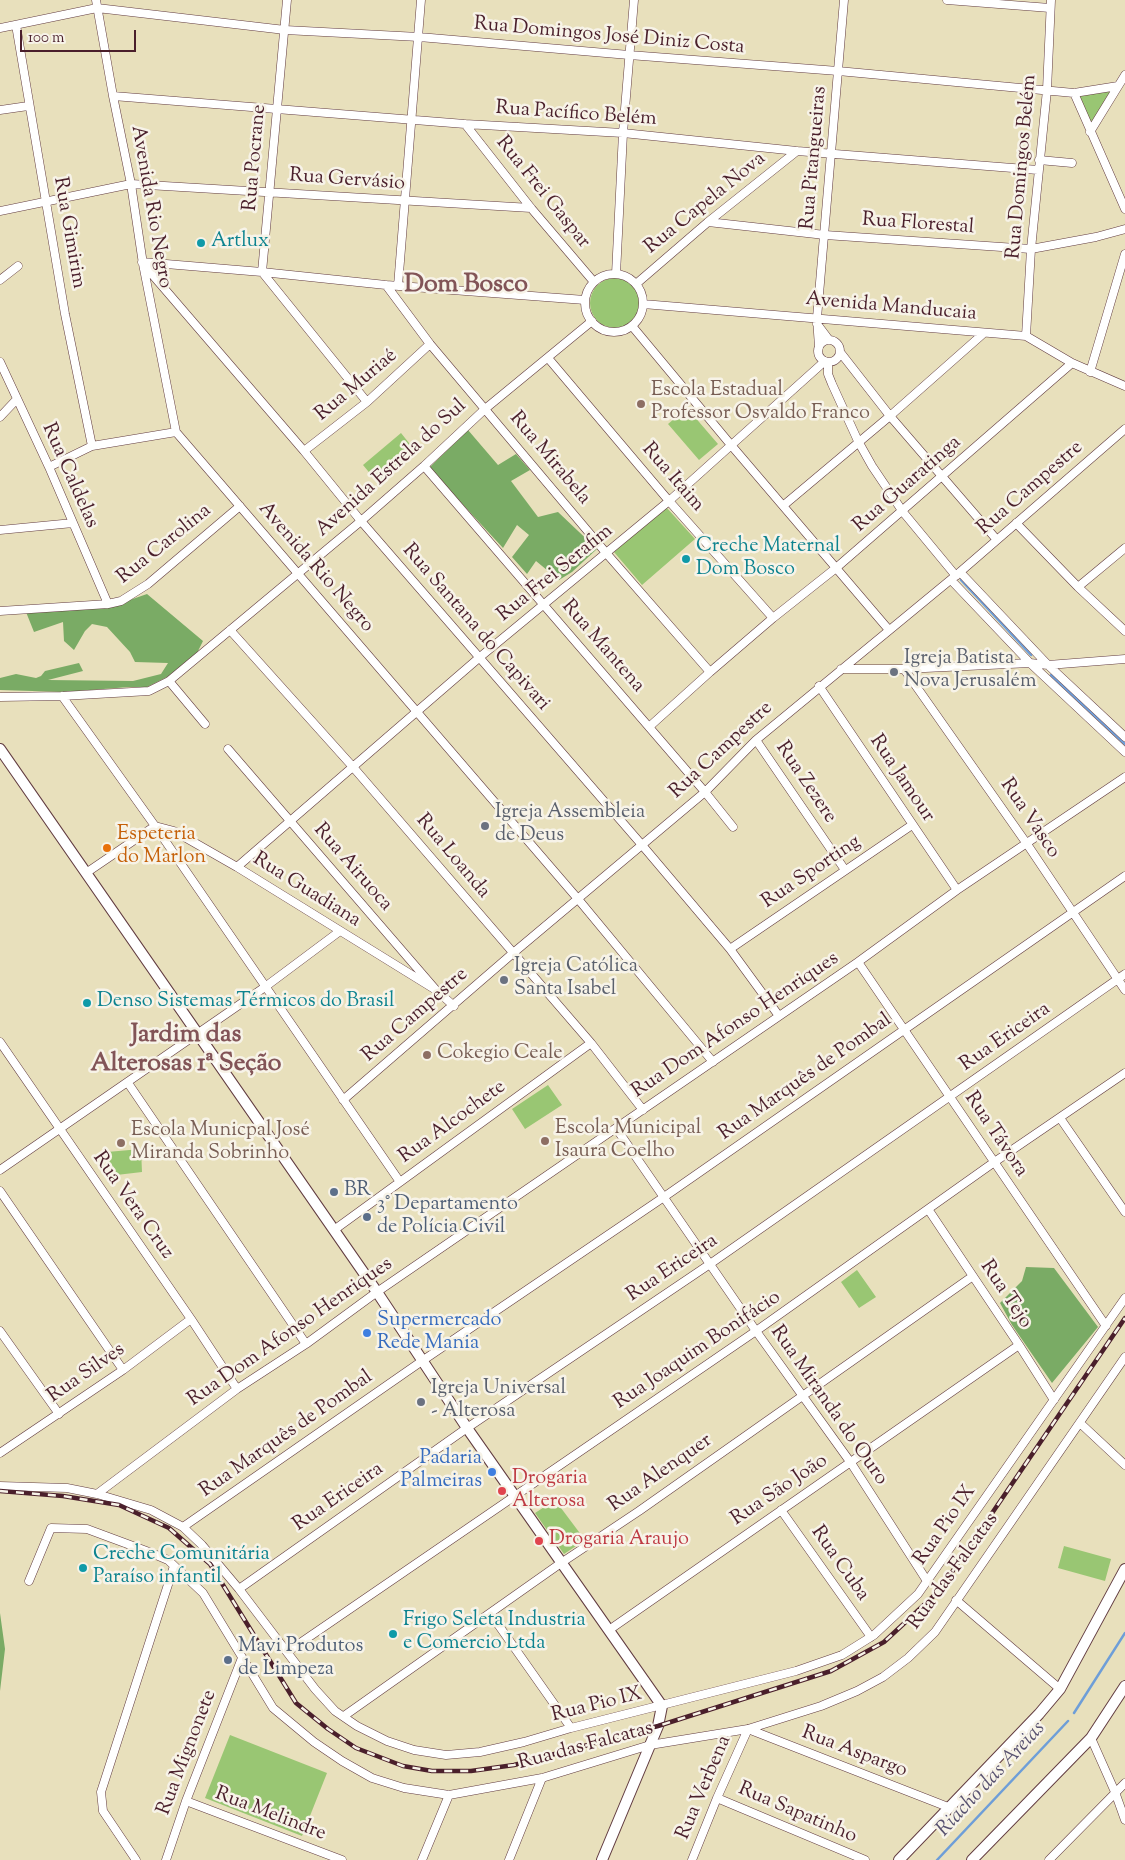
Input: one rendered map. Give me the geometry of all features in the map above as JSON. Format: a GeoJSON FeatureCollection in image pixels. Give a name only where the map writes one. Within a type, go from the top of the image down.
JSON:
{"type":"FeatureCollection","features":[{"type":"Feature","properties":{"kind":"main road"},"geometry":{"type":"LineString","coordinates":[[0,750],[378,1292],[467,1428],[662,1706],[658,1726],[602,1860]]}},
{"type":"Feature","properties":{"kind":"main road"},"geometry":{"type":"LineString","coordinates":[[900,1860],[948,1807],[1039,1714],[1060,1689],[1125,1569]]}},
{"type":"Feature","properties":{"kind":"main road"},"geometry":{"type":"LineString","coordinates":[[972,1860],[1091,1738],[1125,1686]]}},
{"type":"Feature","properties":{"kind":"street","name":"Rua Pocrane"},"geometry":{"type":"LineString","coordinates":[[262,272],[287,0]]}},
{"type":"Feature","properties":{"kind":"street"},"geometry":{"type":"LineString","coordinates":[[398,286],[413,120],[421,0]]}},
{"type":"Feature","properties":{"kind":"street"},"geometry":{"type":"LineString","coordinates":[[616,274],[623,133],[634,0]]}},
{"type":"Feature","properties":{"kind":"street","name":"Rua Pitangueiras"},"geometry":{"type":"LineString","coordinates":[[819,347],[817,321],[844,0]]}},
{"type":"Feature","properties":{"kind":"street"},"geometry":{"type":"LineString","coordinates":[[947,0],[1051,4]]}},
{"type":"Feature","properties":{"kind":"street","name":"Rua Domingos José Diniz Costa"},"geometry":{"type":"LineString","coordinates":[[0,28],[97,4],[285,30],[418,37],[629,56],[838,71],[1074,93],[1118,86]]}},
{"type":"Feature","properties":{"kind":"street","name":"Avenida Rio Negro"},"geometry":{"type":"LineString","coordinates":[[97,4],[131,184],[143,263],[176,432],[578,898],[713,1062]]}},
{"type":"Feature","properties":{"kind":"street","name":"Rua Domingos Belém"},"geometry":{"type":"LineString","coordinates":[[1026,336],[1031,249],[1047,90],[1051,4]]}},
{"type":"Feature","properties":{"kind":"street","name":"Rua Gimirim"},"geometry":{"type":"LineString","coordinates":[[16,25],[28,106],[65,314],[92,446]]}},
{"type":"Feature","properties":{"kind":"street"},"geometry":{"type":"LineString","coordinates":[[1090,132],[1125,75]]}},
{"type":"Feature","properties":{"kind":"street"},"geometry":{"type":"LineString","coordinates":[[1074,93],[1125,209]]}},
{"type":"Feature","properties":{"kind":"street","name":"Rua Pacífico Belém"},"geometry":{"type":"LineString","coordinates":[[113,96],[465,124],[623,133],[797,151],[1038,170]]}},
{"type":"Feature","properties":{"kind":"street"},"geometry":{"type":"LineString","coordinates":[[0,110],[28,106]]}},
{"type":"Feature","properties":{"kind":"street","name":"Rua Frei Gaspar"},"geometry":{"type":"LineString","coordinates":[[465,124],[531,208],[594,282]]}},
{"type":"Feature","properties":{"kind":"street","name":"Rua Capela Nova"},"geometry":{"type":"LineString","coordinates":[[636,284],[708,222],[797,151]]}},
{"type":"Feature","properties":{"kind":"street"},"geometry":{"type":"LineString","coordinates":[[1039,160],[1072,163]]}},
{"type":"Feature","properties":{"kind":"street","name":"Rua Gervásio"},"geometry":{"type":"LineString","coordinates":[[0,212],[131,184],[531,208]]}},
{"type":"Feature","properties":{"kind":"street","name":"Rua Florestal"},"geometry":{"type":"LineString","coordinates":[[708,222],[825,235],[1031,249],[1096,237],[1125,229]]}},
{"type":"Feature","properties":{"kind":"street"},"geometry":{"type":"LineString","coordinates":[[1090,372],[1125,254]]}},
{"type":"Feature","properties":{"kind":"street"},"geometry":{"type":"LineString","coordinates":[[143,263],[262,272],[386,286],[586,300]]}},
{"type":"Feature","properties":{"kind":"street","name":"Rua Santana do Capivari"},"geometry":{"type":"LineString","coordinates":[[143,263],[304,451],[361,521],[730,949],[779,1016]]}},
{"type":"Feature","properties":{"kind":"street"},"geometry":{"type":"LineString","coordinates":[[0,280],[18,266]]}},
{"type":"Feature","properties":{"kind":"street"},"geometry":{"type":"LineString","coordinates":[[262,272],[367,402]]}},
{"type":"Feature","properties":{"kind":"street"},"geometry":{"type":"LineString","coordinates":[[616,274],[630,279],[636,284],[642,296],[643,304],[640,316],[632,326],[618,331],[611,331],[597,326],[592,321],[587,311],[586,300],[587,293],[594,282],[602,277],[616,274]]}},
{"type":"Feature","properties":{"kind":"street","name":"Rua Mirabela"},"geometry":{"type":"LineString","coordinates":[[386,286],[430,344],[607,554],[710,672]]}},
{"type":"Feature","properties":{"kind":"street","name":"Avenida Manducaia"},"geometry":{"type":"LineString","coordinates":[[643,304],[817,321],[1026,336],[1072,363],[1125,386]]}},
{"type":"Feature","properties":{"kind":"street","name":"Avenida Estrela do Sul"},"geometry":{"type":"LineString","coordinates":[[0,697],[149,691],[169,681],[361,521],[485,409],[592,321]]}},
{"type":"Feature","properties":{"kind":"street"},"geometry":{"type":"LineString","coordinates":[[817,321],[830,340],[838,345],[840,352],[890,416],[997,540]]}},
{"type":"Feature","properties":{"kind":"street"},"geometry":{"type":"LineString","coordinates":[[632,326],[730,445],[784,505],[889,630]]}},
{"type":"Feature","properties":{"kind":"street"},"geometry":{"type":"LineString","coordinates":[[784,505],[890,416],[984,333]]}},
{"type":"Feature","properties":{"kind":"street"},"geometry":{"type":"LineString","coordinates":[[830,340],[823,342],[819,347],[818,354],[826,361],[828,374],[858,441],[903,512],[1030,663],[1125,752]]}},
{"type":"Feature","properties":{"kind":"street","name":"Rua Muriaé"},"geometry":{"type":"LineString","coordinates":[[304,451],[367,402],[430,344]]}},
{"type":"Feature","properties":{"kind":"street"},"geometry":{"type":"LineString","coordinates":[[826,361],[835,360],[840,352]]}},
{"type":"Feature","properties":{"kind":"street","name":"Rua Itaim"},"geometry":{"type":"LineString","coordinates":[[548,358],[669,501],[773,618]]}},
{"type":"Feature","properties":{"kind":"street","name":"Rua Frei Serafim"},"geometry":{"type":"LineString","coordinates":[[237,867],[480,657],[669,501],[826,361]]}},
{"type":"Feature","properties":{"kind":"street","name":"Rua Caldelas"},"geometry":{"type":"LineString","coordinates":[[0,362],[49,468],[108,604]]}},
{"type":"Feature","properties":{"kind":"street","name":"Rua Guaratinga"},"geometry":{"type":"LineString","coordinates":[[649,727],[773,618],[903,512],[1072,363]]}},
{"type":"Feature","properties":{"kind":"street"},"geometry":{"type":"LineString","coordinates":[[0,417],[17,399]]}},
{"type":"Feature","properties":{"kind":"street","name":"Rua Campestre"},"geometry":{"type":"LineString","coordinates":[[343,1100],[512,954],[705,792],[756,740],[819,686],[956,576],[1125,429]]}},
{"type":"Feature","properties":{"kind":"street"},"geometry":{"type":"LineString","coordinates":[[49,468],[92,446],[176,432]]}},
{"type":"Feature","properties":{"kind":"street","name":"Rua Mantena"},"geometry":{"type":"LineString","coordinates":[[424,466],[733,827]]}},
{"type":"Feature","properties":{"kind":"street","name":"Rua Carolina"},"geometry":{"type":"LineString","coordinates":[[0,611],[108,604],[121,601],[148,584],[240,506]]}},
{"type":"Feature","properties":{"kind":"street"},"geometry":{"type":"LineString","coordinates":[[1016,523],[1078,587],[1125,631]]}},
{"type":"Feature","properties":{"kind":"street"},"geometry":{"type":"LineString","coordinates":[[0,530],[73,524]]}},
{"type":"Feature","properties":{"kind":"street"},"geometry":{"type":"LineString","coordinates":[[1078,587],[1125,548]]}},
{"type":"Feature","properties":{"kind":"street"},"geometry":{"type":"LineString","coordinates":[[956,576],[1125,737]]}},
{"type":"Feature","properties":{"kind":"street","name":"Rua Loanda"},"geometry":{"type":"LineString","coordinates":[[230,630],[353,767],[512,954],[591,1043],[643,1110]]}},
{"type":"Feature","properties":{"kind":"street"},"geometry":{"type":"LineString","coordinates":[[841,669],[904,669],[1030,663],[1048,665],[1125,659]]}},
{"type":"Feature","properties":{"kind":"street","name":"Rua Vasco"},"geometry":{"type":"LineString","coordinates":[[904,669],[1027,844],[1125,990]]}},
{"type":"Feature","properties":{"kind":"street"},"geometry":{"type":"LineString","coordinates":[[169,681],[205,724]]}},
{"type":"Feature","properties":{"kind":"street","name":"Rua Jamour"},"geometry":{"type":"LineString","coordinates":[[819,686],[958,890]]}},
{"type":"Feature","properties":{"kind":"street"},"geometry":{"type":"LineString","coordinates":[[62,696],[155,826],[400,1182]]}},
{"type":"Feature","properties":{"kind":"street","name":"Rua Zezere"},"geometry":{"type":"LineString","coordinates":[[756,740],[845,870]]}},
{"type":"Feature","properties":{"kind":"street","name":"Rua Airuoca"},"geometry":{"type":"LineString","coordinates":[[228,749],[436,990],[454,1006]]}},
{"type":"Feature","properties":{"kind":"street","name":"Rua Dom Afonso Henriques"},"geometry":{"type":"LineString","coordinates":[[96,1494],[237,1389],[306,1344],[378,1292],[1125,776]]}},
{"type":"Feature","properties":{"kind":"street","name":"Rua Sporting"},"geometry":{"type":"LineString","coordinates":[[730,949],[912,825]]}},
{"type":"Feature","properties":{"kind":"street"},"geometry":{"type":"LineString","coordinates":[[86,874],[155,826]]}},
{"type":"Feature","properties":{"kind":"street","name":"Rua Guadiana"},"geometry":{"type":"LineString","coordinates":[[155,826],[174,831],[237,867],[436,990]]}},
{"type":"Feature","properties":{"kind":"street","name":"Rua Marquês de Pombal"},"geometry":{"type":"LineString","coordinates":[[183,1527],[422,1361],[664,1197],[1125,876]]}},
{"type":"Feature","properties":{"kind":"street"},"geometry":{"type":"LineString","coordinates":[[0,1170],[265,987],[340,931]]}},
{"type":"Feature","properties":{"kind":"street","name":"Rua Távora"},"geometry":{"type":"LineString","coordinates":[[858,962],[993,1163],[1106,1326]]}},
{"type":"Feature","properties":{"kind":"street","name":"Rua Ericeira"},"geometry":{"type":"LineString","coordinates":[[239,1588],[467,1428],[710,1264],[1125,974]]}},
{"type":"Feature","properties":{"kind":"street","name":"Rua Vera Cruz"},"geometry":{"type":"LineString","coordinates":[[0,1042],[237,1389]]}},
{"type":"Feature","properties":{"kind":"street","name":"Rua Alcochete"},"geometry":{"type":"LineString","coordinates":[[334,1230],[591,1043]]}},
{"type":"Feature","properties":{"kind":"street","name":"Rua Joaquim Bonifácio"},"geometry":{"type":"LineString","coordinates":[[287,1652],[756,1331],[993,1163],[1125,1073]]}},
{"type":"Feature","properties":{"kind":"street"},"geometry":{"type":"LineString","coordinates":[[128,1082],[306,1344]]}},
{"type":"Feature","properties":{"kind":"street"},"geometry":{"type":"LineString","coordinates":[[1060,1118],[1125,1212]]}},
{"type":"Feature","properties":{"kind":"street","name":"Rua Miranda do Ouro"},"geometry":{"type":"LineString","coordinates":[[616,1128],[801,1396],[851,1463],[927,1581]]}},
{"type":"Feature","properties":{"kind":"street"},"geometry":{"type":"LineString","coordinates":[[0,1190],[123,1370]]}},
{"type":"Feature","properties":{"kind":"street","name":"Rua Tejo"},"geometry":{"type":"LineString","coordinates":[[928,1209],[1054,1400]]}},
{"type":"Feature","properties":{"kind":"street","name":"Rua Alenquer"},"geometry":{"type":"LineString","coordinates":[[344,1716],[973,1276]]}},
{"type":"Feature","properties":{"kind":"street","name":"Rua Pio IX"},"geometry":{"type":"LineString","coordinates":[[0,1486],[67,1488],[96,1494],[151,1510],[183,1527],[202,1545],[239,1588],[315,1689],[335,1711],[357,1726],[387,1741],[414,1750],[446,1755],[480,1752],[796,1671],[842,1655],[871,1637],[918,1594],[1125,1298]]}},
{"type":"Feature","properties":{"kind":"street","name":"Rua Silves"},"geometry":{"type":"LineString","coordinates":[[0,1453],[123,1370],[191,1319]]}},
{"type":"Feature","properties":{"kind":"street"},"geometry":{"type":"LineString","coordinates":[[0,1331],[59,1414]]}},
{"type":"Feature","properties":{"kind":"street","name":"Rua São João"},"geometry":{"type":"LineString","coordinates":[[608,1630],[1019,1345]]}},
{"type":"Feature","properties":{"kind":"street","name":"Rua das Falcatas"},"geometry":{"type":"LineString","coordinates":[[29,1581],[51,1528],[87,1529],[149,1552],[168,1560],[203,1593],[274,1708],[314,1742],[342,1761],[372,1778],[404,1788],[449,1795],[542,1778],[650,1746],[748,1729],[821,1706],[857,1691],[883,1677],[908,1658],[935,1632],[1125,1357]]}},
{"type":"Feature","properties":{"kind":"street"},"geometry":{"type":"LineString","coordinates":[[1080,1423],[1125,1465]]}},
{"type":"Feature","properties":{"kind":"street","name":"Rua Cuba"},"geometry":{"type":"LineString","coordinates":[[781,1510],[871,1637]]}},
{"type":"Feature","properties":{"kind":"street"},"geometry":{"type":"LineString","coordinates":[[136,1860],[104,1811],[101,1792],[174,1566]]}},
{"type":"Feature","properties":{"kind":"street"},"geometry":{"type":"LineString","coordinates":[[956,1600],[1060,1689]]}},
{"type":"Feature","properties":{"kind":"street"},"geometry":{"type":"LineString","coordinates":[[490,1613],[570,1728]]}},
{"type":"Feature","properties":{"kind":"street","name":"Rua Mignonete"},"geometry":{"type":"LineString","coordinates":[[166,1860],[186,1801],[242,1658]]}},
{"type":"Feature","properties":{"kind":"street","name":"Rua Verbena"},"geometry":{"type":"LineString","coordinates":[[692,1860],[716,1798],[748,1729]]}},
{"type":"Feature","properties":{"kind":"street","name":"Rua Aspargo"},"geometry":{"type":"LineString","coordinates":[[748,1729],[948,1807]]}},
{"type":"Feature","properties":{"kind":"street"},"geometry":{"type":"LineString","coordinates":[[1091,1738],[1125,1820]]}},
{"type":"Feature","properties":{"kind":"street"},"geometry":{"type":"LineString","coordinates":[[509,1860],[542,1778]]}},
{"type":"Feature","properties":{"kind":"street"},"geometry":{"type":"LineString","coordinates":[[1049,1860],[1125,1783]]}},
{"type":"Feature","properties":{"kind":"street"},"geometry":{"type":"LineString","coordinates":[[422,1860],[449,1795]]}},
{"type":"Feature","properties":{"kind":"street","name":"Rua Sapatinho"},"geometry":{"type":"LineString","coordinates":[[716,1798],[865,1860]]}},
{"type":"Feature","properties":{"kind":"street","name":"Rua Melindre"},"geometry":{"type":"LineString","coordinates":[[186,1801],[342,1860]]}},
{"type":"Feature","properties":{"kind":"green space"},"geometry":{"type":"Polygon","coordinates":[[[1115,89],[1090,125],[1079,96],[1115,89]]]}},
{"type":"Feature","properties":{"kind":"green space"},"geometry":{"type":"Polygon","coordinates":[[[610,278],[620,278],[633,285],[640,298],[640,308],[633,321],[620,328],[610,328],[601,324],[594,317],[590,308],[590,298],[594,289],[601,282],[610,278]]]}},
{"type":"Feature","properties":{"kind":"green space"},"geometry":{"type":"Polygon","coordinates":[[[687,408],[718,444],[699,460],[668,424],[687,408]]]}},
{"type":"Feature","properties":{"kind":"green space"},"geometry":{"type":"Polygon","coordinates":[[[468,430],[498,465],[516,454],[530,470],[511,481],[538,517],[558,512],[597,549],[572,572],[559,580],[536,561],[527,574],[512,557],[529,535],[517,525],[503,548],[429,468],[468,430]]]}},
{"type":"Feature","properties":{"kind":"green space"},"geometry":{"type":"Polygon","coordinates":[[[401,433],[417,453],[378,483],[363,465],[401,433]]]}},
{"type":"Feature","properties":{"kind":"green space"},"geometry":{"type":"Polygon","coordinates":[[[666,507],[695,539],[642,585],[614,552],[666,507]]]}},
{"type":"Feature","properties":{"kind":"green space"},"geometry":{"type":"Polygon","coordinates":[[[147,594],[203,641],[197,653],[173,674],[147,687],[65,692],[0,690],[0,678],[16,674],[36,678],[45,671],[79,663],[83,671],[48,680],[133,681],[161,674],[168,663],[135,662],[130,652],[107,627],[92,624],[85,631],[74,650],[64,641],[63,622],[34,632],[26,612],[124,602],[147,594]]]}},
{"type":"Feature","properties":{"kind":"green space"},"geometry":{"type":"Polygon","coordinates":[[[548,1085],[562,1105],[525,1129],[512,1109],[548,1085]]]}},
{"type":"Feature","properties":{"kind":"green space"},"geometry":{"type":"Polygon","coordinates":[[[141,1149],[142,1172],[108,1176],[107,1152],[141,1149]]]}},
{"type":"Feature","properties":{"kind":"green space"},"geometry":{"type":"Polygon","coordinates":[[[1026,1267],[1054,1268],[1098,1327],[1052,1383],[1012,1325],[1000,1303],[1022,1281],[1026,1267]]]}},
{"type":"Feature","properties":{"kind":"green space"},"geometry":{"type":"Polygon","coordinates":[[[857,1270],[876,1297],[859,1308],[841,1282],[857,1270]]]}},
{"type":"Feature","properties":{"kind":"green space"},"geometry":{"type":"Polygon","coordinates":[[[555,1500],[585,1540],[564,1554],[535,1513],[555,1500]]]}},
{"type":"Feature","properties":{"kind":"green space"},"geometry":{"type":"Polygon","coordinates":[[[1064,1546],[1111,1559],[1105,1581],[1058,1568],[1064,1546]]]}},
{"type":"Feature","properties":{"kind":"green space"},"geometry":{"type":"Polygon","coordinates":[[[0,1613],[5,1649],[0,1691],[0,1613]]]}},
{"type":"Feature","properties":{"kind":"green space"},"geometry":{"type":"Polygon","coordinates":[[[230,1735],[327,1773],[302,1836],[205,1798],[230,1735]]]}},
{"type":"Feature","properties":{"kind":"waterway"},"geometry":{"type":"LineString","coordinates":[[961,580],[1031,655]]}},
{"type":"Feature","properties":{"kind":"waterway"},"geometry":{"type":"LineString","coordinates":[[1051,675],[1125,744]]}},
{"type":"Feature","properties":{"kind":"waterway","name":"Riacho das Areias"},"geometry":{"type":"LineString","coordinates":[[1074,1713],[1125,1633]]}},
{"type":"Feature","properties":{"kind":"waterway","name":"Riacho das Areias"},"geometry":{"type":"LineString","coordinates":[[937,1860],[1068,1721]]}},
{"type":"Feature","properties":{"kind":"railway"},"geometry":{"type":"LineString","coordinates":[[0,1491],[63,1496],[119,1505],[169,1528],[210,1564],[296,1703],[328,1729],[356,1748],[403,1766],[432,1771],[471,1771],[514,1765],[658,1726],[831,1671],[884,1642],[939,1591],[1125,1318]]}},
{"type":"Feature","properties":{"kind":"place","name":"Artlux"},"geometry":{"type":"Point","coordinates":[201,243]}},
{"type":"Feature","properties":{"kind":"place","name":"Escola Estadual Professor Osvaldo Franco"},"geometry":{"type":"Point","coordinates":[641,404]}},
{"type":"Feature","properties":{"kind":"place","name":"Creche Maternal Dom Bosco"},"geometry":{"type":"Point","coordinates":[686,559]}},
{"type":"Feature","properties":{"kind":"place","name":"Igreja Batista Nova Jerusalém"},"geometry":{"type":"Point","coordinates":[894,672]}},
{"type":"Feature","properties":{"kind":"place","name":"Igreja Assembleia de Deus"},"geometry":{"type":"Point","coordinates":[485,826]}},
{"type":"Feature","properties":{"kind":"place","name":"Espeteria do Marlon"},"geometry":{"type":"Point","coordinates":[107,848]}},
{"type":"Feature","properties":{"kind":"place","name":"Igreja Católica Santa Isabel"},"geometry":{"type":"Point","coordinates":[504,980]}},
{"type":"Feature","properties":{"kind":"place","name":"Denso Sistemas Térmicos do Brasil"},"geometry":{"type":"Point","coordinates":[87,1003]}},
{"type":"Feature","properties":{"kind":"place","name":"Cokegio Ceale"},"geometry":{"type":"Point","coordinates":[427,1055]}},
{"type":"Feature","properties":{"kind":"place","name":"Escola Municipal Isaura Coelho"},"geometry":{"type":"Point","coordinates":[545,1141]}},
{"type":"Feature","properties":{"kind":"place","name":"Escola Municpal José Miranda Sobrinho"},"geometry":{"type":"Point","coordinates":[121,1143]}},
{"type":"Feature","properties":{"kind":"place","name":"BR"},"geometry":{"type":"Point","coordinates":[334,1192]}},
{"type":"Feature","properties":{"kind":"place","name":"3° Departamento de Polícia Civil"},"geometry":{"type":"Point","coordinates":[367,1217]}},
{"type":"Feature","properties":{"kind":"place","name":"Supermercado Rede Mania"},"geometry":{"type":"Point","coordinates":[367,1333]}},
{"type":"Feature","properties":{"kind":"place","name":"Igreja Universal - Alterosa"},"geometry":{"type":"Point","coordinates":[421,1402]}},
{"type":"Feature","properties":{"kind":"place","name":"Padaria Palmeiras"},"geometry":{"type":"Point","coordinates":[492,1472]}},
{"type":"Feature","properties":{"kind":"place","name":"Drogaria Alterosa"},"geometry":{"type":"Point","coordinates":[502,1491]}},
{"type":"Feature","properties":{"kind":"place","name":"Drogaria Araujo"},"geometry":{"type":"Point","coordinates":[539,1541]}},
{"type":"Feature","properties":{"kind":"place","name":"Creche Comunitária Paraíso infantil"},"geometry":{"type":"Point","coordinates":[83,1568]}},
{"type":"Feature","properties":{"kind":"place","name":"Frigo Seleta Industria e Comercio Ltda"},"geometry":{"type":"Point","coordinates":[393,1634]}},
{"type":"Feature","properties":{"kind":"place","name":"Mavi Produtos de Limpeza"},"geometry":{"type":"Point","coordinates":[228,1660]}},
{"type":"Feature","properties":{"kind":"district","name":"Dom Bosco"},"geometry":{"type":"Point","coordinates":[466,287]}},
{"type":"Feature","properties":{"kind":"district","name":"Jardim das Alterosas 1ª Seção"},"geometry":{"type":"Point","coordinates":[186,1052]}}]}
